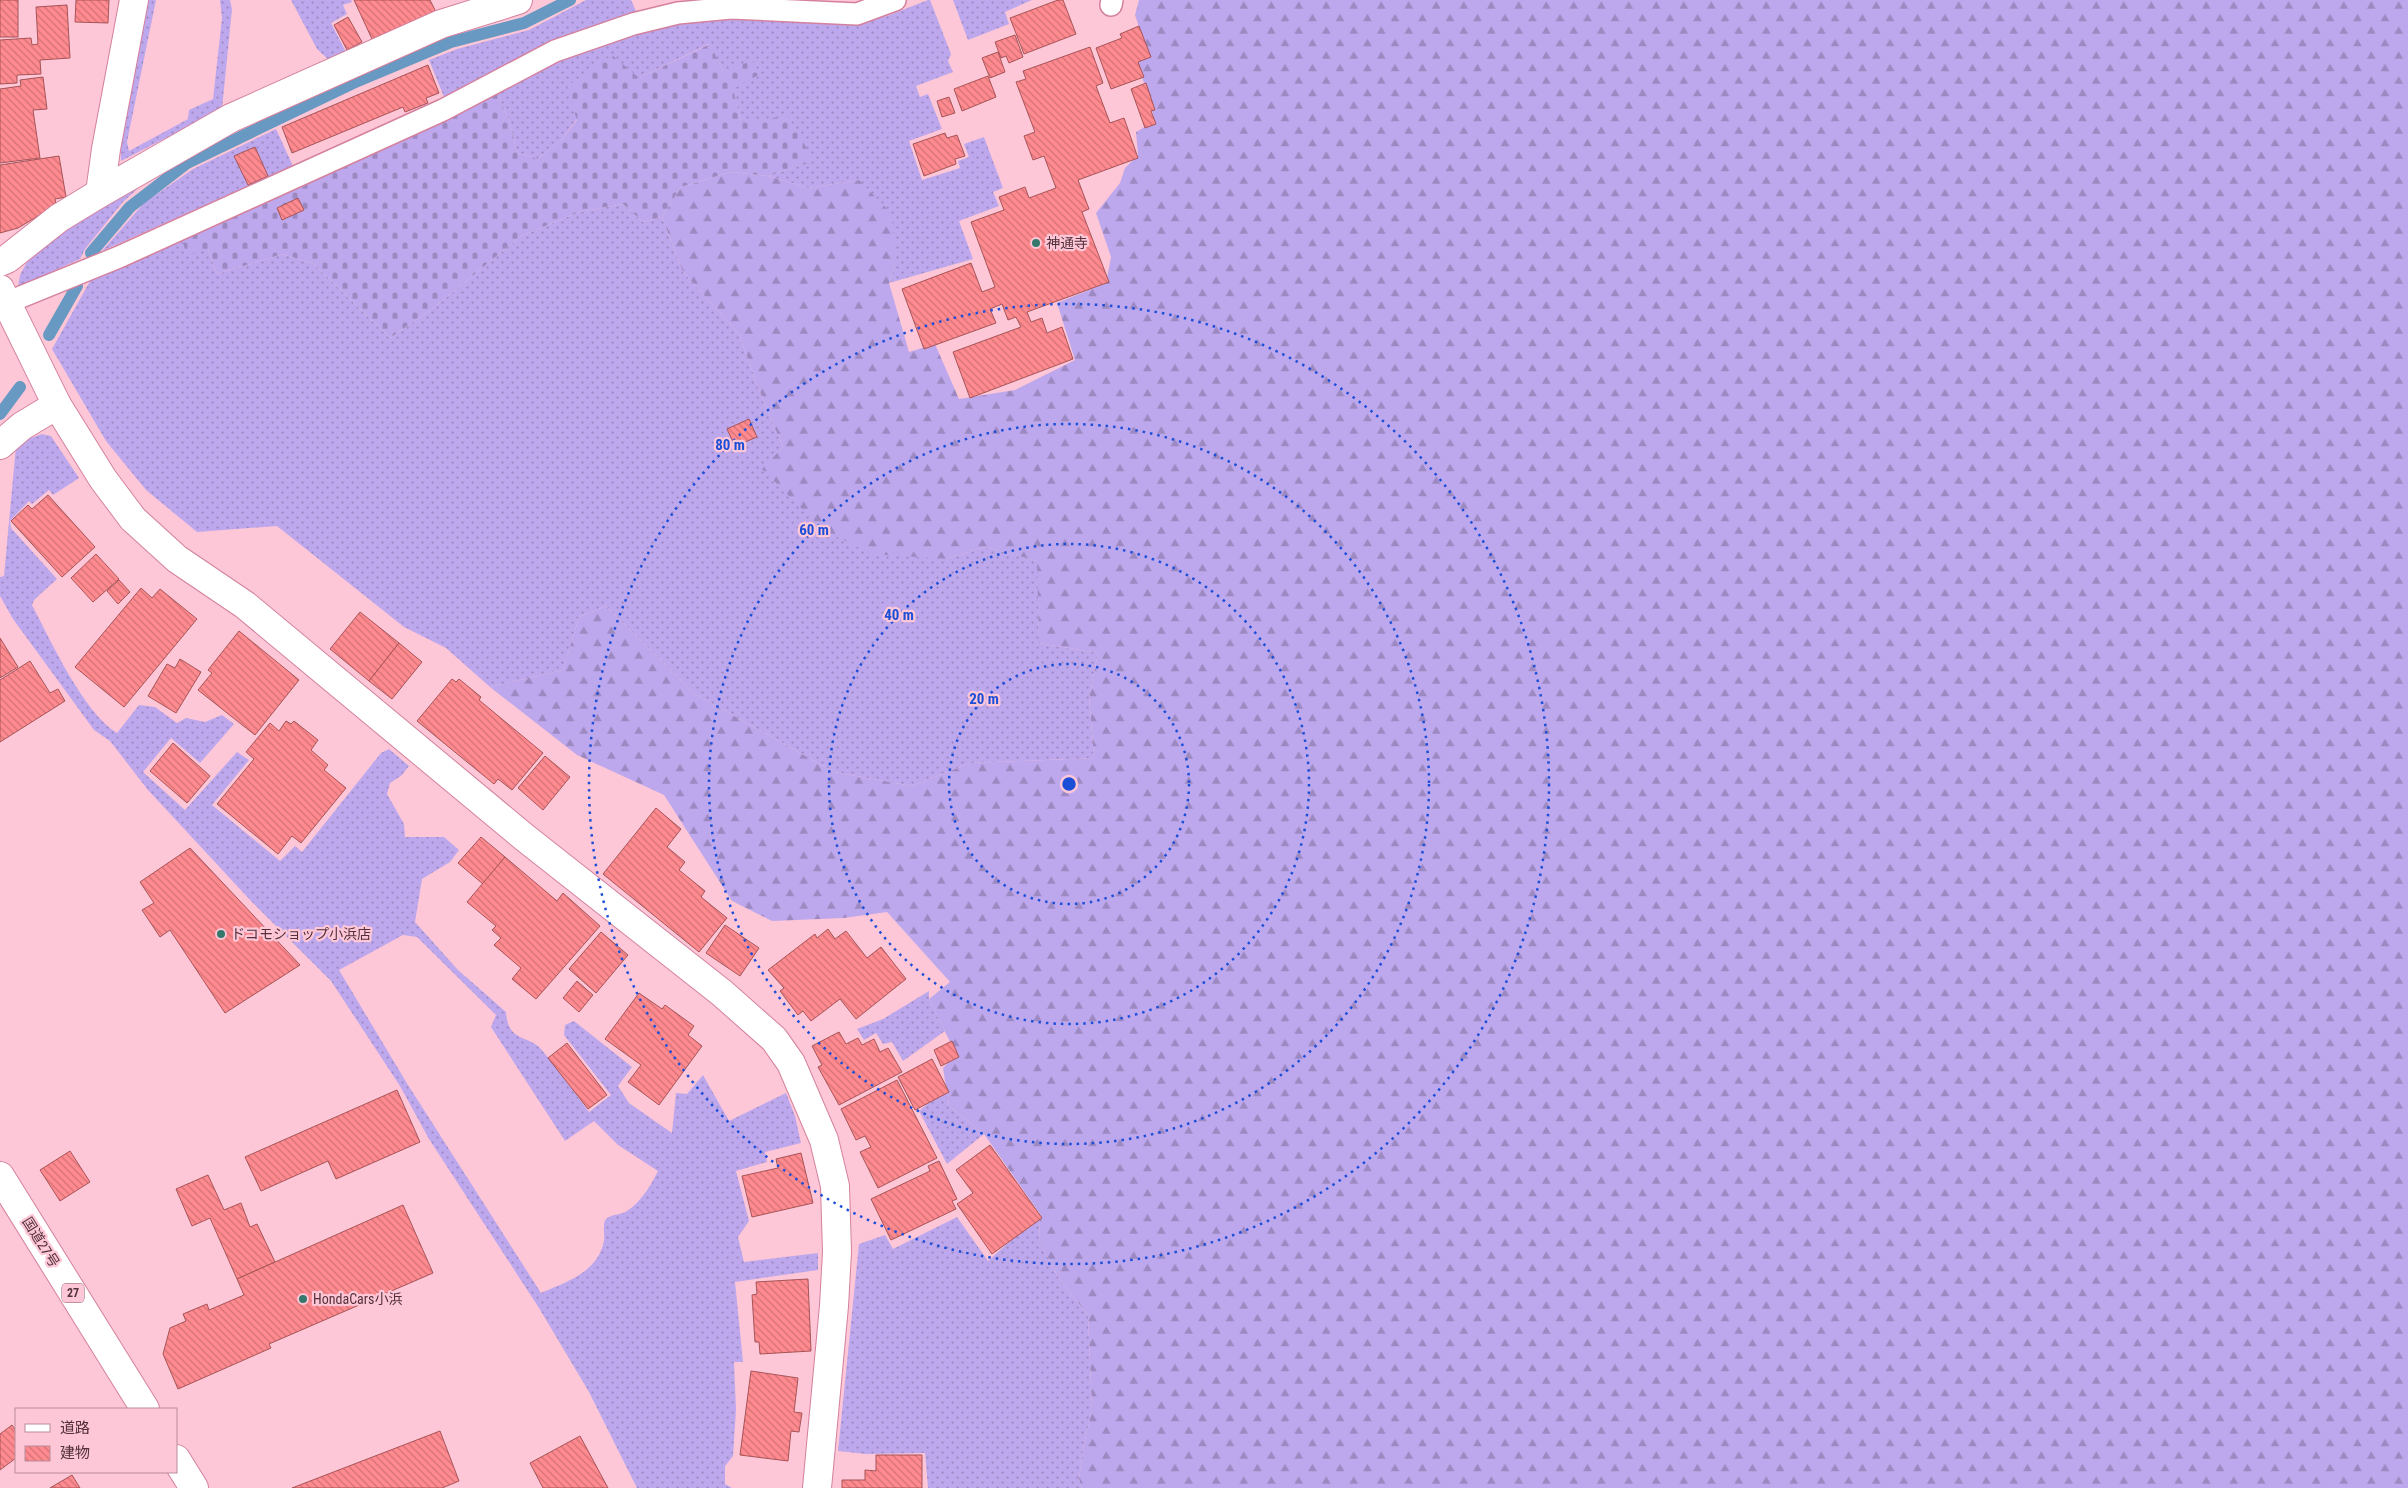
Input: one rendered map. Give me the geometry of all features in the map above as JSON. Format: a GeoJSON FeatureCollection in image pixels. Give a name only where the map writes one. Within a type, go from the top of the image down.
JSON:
{"type":"FeatureCollection","features":[{"type":"Feature","properties":{"kind":"main road"},"geometry":{"type":"LineString","coordinates":[[100,192],[134,0]]}},
{"type":"Feature","properties":{"kind":"main road"},"geometry":{"type":"LineString","coordinates":[[0,262],[7,259],[59,218],[100,192],[231,118],[441,24],[518,0]]}},
{"type":"Feature","properties":{"kind":"main road"},"geometry":{"type":"LineString","coordinates":[[3,296],[57,405],[102,479],[133,519],[177,559],[245,605],[524,836],[722,993],[774,1038],[791,1063],[824,1140],[835,1186],[837,1252],[834,1306],[817,1488]]}},
{"type":"Feature","properties":{"kind":"main road"},"geometry":{"type":"LineString","coordinates":[[0,445],[22,426],[57,405]]}},
{"type":"Feature","properties":{"kind":"main road","name":"国道27号"},"geometry":{"type":"LineString","coordinates":[[0,1176],[144,1408]]}},
{"type":"Feature","properties":{"kind":"main road"},"geometry":{"type":"LineString","coordinates":[[178,1462],[194,1488]]}},
{"type":"Feature","properties":{"kind":"lane"},"geometry":{"type":"LineString","coordinates":[[3,296],[100,263],[443,110],[555,52],[633,24],[678,13],[731,8],[857,14],[895,0]]}},
{"type":"Feature","properties":{"kind":"green space"},"geometry":{"type":"Polygon","coordinates":[[[144,0],[156,0],[127,142],[129,151],[188,119],[189,110],[213,99],[222,18],[220,0],[230,0],[232,9],[222,109],[121,161],[120,137],[144,0]]]}},
{"type":"Feature","properties":{"kind":"green space"},"geometry":{"type":"Polygon","coordinates":[[[291,0],[351,0],[352,2],[343,5],[347,14],[331,23],[347,54],[330,61],[317,49],[291,0]]]}},
{"type":"Feature","properties":{"kind":"green space"},"geometry":{"type":"Polygon","coordinates":[[[586,0],[631,0],[636,11],[551,42],[444,97],[429,60],[457,49],[529,30],[586,0]]]}},
{"type":"Feature","properties":{"kind":"green space"},"geometry":{"type":"Polygon","coordinates":[[[930,0],[951,54],[948,61],[953,72],[916,86],[920,97],[928,94],[942,129],[909,141],[922,180],[960,168],[958,161],[969,157],[964,144],[984,137],[1003,188],[993,192],[999,206],[959,221],[973,259],[889,283],[895,265],[859,180],[808,188],[768,176],[813,161],[741,122],[732,88],[709,44],[639,78],[577,119],[562,139],[538,159],[517,153],[510,123],[497,93],[560,59],[635,33],[678,21],[728,17],[847,25],[887,16],[930,0]]]}},
{"type":"Feature","properties":{"kind":"green space"},"geometry":{"type":"Polygon","coordinates":[[[953,0],[1032,0],[1005,12],[1009,24],[968,40],[953,0]]]}},
{"type":"Feature","properties":{"kind":"green space"},"geometry":{"type":"Polygon","coordinates":[[[1139,0],[2408,0],[2408,1488],[1082,1488],[1079,1479],[1084,1444],[1092,1410],[1088,1315],[1060,1280],[1039,1241],[1040,1214],[984,1134],[949,1106],[943,1068],[956,1054],[929,999],[950,982],[887,912],[844,918],[772,921],[732,901],[664,795],[577,755],[490,687],[563,670],[579,617],[606,606],[695,694],[834,772],[912,786],[970,763],[1094,758],[1089,698],[1098,653],[1039,643],[1037,561],[985,547],[946,559],[872,554],[823,530],[762,469],[783,447],[764,403],[739,334],[683,272],[662,217],[681,187],[731,172],[768,176],[808,188],[859,180],[892,214],[895,265],[889,283],[909,352],[935,344],[959,399],[1015,390],[1075,360],[1057,303],[1106,283],[1111,257],[1096,213],[1120,183],[1125,168],[1138,155],[1136,132],[1155,121],[1138,63],[1148,54],[1135,15],[1139,0]]]}},
{"type":"Feature","properties":{"kind":"green space"},"geometry":{"type":"Polygon","coordinates":[[[710,44],[723,71],[752,61],[760,74],[733,89],[741,122],[788,116],[814,161],[768,176],[731,172],[681,187],[662,217],[643,222],[623,204],[579,212],[521,236],[432,309],[390,338],[314,264],[283,254],[217,274],[208,249],[187,255],[181,237],[497,93],[510,123],[517,153],[538,159],[562,139],[577,120],[566,87],[612,55],[639,78],[710,44]]]}},
{"type":"Feature","properties":{"kind":"green space"},"geometry":{"type":"Polygon","coordinates":[[[276,129],[293,166],[102,251],[144,203],[193,169],[276,129]]]}},
{"type":"Feature","properties":{"kind":"green space"},"geometry":{"type":"Polygon","coordinates":[[[145,182],[123,202],[85,249],[80,259],[18,287],[20,275],[29,258],[87,213],[145,182]]]}},
{"type":"Feature","properties":{"kind":"green space"},"geometry":{"type":"Polygon","coordinates":[[[623,204],[643,222],[662,217],[683,272],[739,334],[764,403],[783,447],[763,469],[946,559],[985,547],[1038,561],[1039,643],[1098,653],[1089,698],[1094,758],[970,763],[912,786],[834,772],[695,694],[606,606],[579,617],[563,670],[490,687],[446,648],[404,627],[277,526],[197,532],[146,490],[106,441],[52,349],[94,274],[181,237],[208,249],[217,274],[283,254],[314,264],[390,338],[432,309],[521,236],[579,212],[623,204]]]}},
{"type":"Feature","properties":{"kind":"green space"},"geometry":{"type":"Polygon","coordinates":[[[42,434],[51,436],[79,478],[53,495],[49,490],[32,504],[29,501],[10,521],[11,528],[57,579],[34,600],[32,605],[58,656],[80,693],[104,723],[117,733],[139,705],[155,707],[177,723],[186,718],[205,722],[222,715],[234,724],[200,763],[171,738],[143,772],[185,810],[237,752],[249,760],[212,805],[280,861],[295,846],[302,852],[381,753],[389,749],[409,766],[401,776],[390,783],[387,794],[404,824],[405,837],[444,837],[459,850],[450,862],[422,879],[415,922],[458,970],[506,1012],[508,1022],[515,1034],[541,1049],[589,1112],[611,1095],[564,1035],[565,1025],[574,1021],[632,1067],[618,1086],[629,1103],[672,1133],[676,1093],[687,1094],[703,1075],[729,1121],[786,1093],[795,1116],[801,1143],[765,1152],[767,1162],[736,1171],[749,1221],[738,1237],[744,1262],[818,1253],[818,1270],[735,1282],[743,1362],[734,1362],[736,1410],[733,1456],[725,1466],[725,1484],[732,1488],[637,1488],[589,1392],[539,1308],[429,1139],[400,1086],[331,981],[251,901],[148,790],[110,741],[94,730],[13,619],[0,596],[0,577],[4,576],[16,446],[23,441],[42,434]],[[403,935],[339,970],[408,1085],[541,1293],[571,1280],[595,1261],[604,1241],[606,1219],[625,1212],[637,1203],[658,1171],[618,1145],[594,1121],[565,1141],[491,1027],[496,1015],[417,937],[403,935]]]}},
{"type":"Feature","properties":{"kind":"green space"},"geometry":{"type":"Polygon","coordinates":[[[929,991],[929,999],[945,1031],[903,1061],[892,1042],[883,1044],[876,1033],[864,1040],[857,1029],[883,1019],[929,991]]]}},
{"type":"Feature","properties":{"kind":"green space"},"geometry":{"type":"Polygon","coordinates":[[[946,1088],[949,1106],[984,1134],[947,1164],[919,1111],[946,1088]]]}},
{"type":"Feature","properties":{"kind":"green space"},"geometry":{"type":"Polygon","coordinates":[[[1040,1214],[1039,1241],[1060,1280],[1088,1315],[1092,1410],[1084,1444],[1079,1479],[1082,1488],[928,1488],[925,1453],[866,1454],[838,1451],[859,1244],[885,1235],[893,1249],[957,1217],[988,1261],[1040,1214]]]}},
{"type":"Feature","properties":{"kind":"building"},"geometry":{"type":"Polygon","coordinates":[[[0,0],[18,0],[18,37],[0,37],[0,0]]]}},
{"type":"Feature","properties":{"kind":"building"},"geometry":{"type":"Polygon","coordinates":[[[76,0],[109,0],[108,23],[75,22],[76,0]]]}},
{"type":"Feature","properties":{"kind":"building"},"geometry":{"type":"Polygon","coordinates":[[[354,0],[430,0],[436,12],[372,39],[354,0]]]}},
{"type":"Feature","properties":{"kind":"building"},"geometry":{"type":"Polygon","coordinates":[[[1058,0],[1063,0],[1076,34],[1024,54],[1010,18],[1058,0]]]}},
{"type":"Feature","properties":{"kind":"building"},"geometry":{"type":"Polygon","coordinates":[[[67,5],[70,58],[40,60],[41,74],[17,75],[17,83],[0,84],[0,40],[31,38],[32,45],[38,44],[36,7],[67,5]]]}},
{"type":"Feature","properties":{"kind":"building"},"geometry":{"type":"Polygon","coordinates":[[[348,17],[362,42],[347,50],[334,25],[348,17]]]}},
{"type":"Feature","properties":{"kind":"building"},"geometry":{"type":"Polygon","coordinates":[[[1139,26],[1151,57],[1138,62],[1144,77],[1111,89],[1096,48],[1122,38],[1120,34],[1139,26]]]}},
{"type":"Feature","properties":{"kind":"building"},"geometry":{"type":"Polygon","coordinates":[[[1015,35],[1023,57],[1009,63],[1006,56],[1001,58],[995,42],[1015,35]]]}},
{"type":"Feature","properties":{"kind":"building","name":"神通寺"},"geometry":{"type":"Polygon","coordinates":[[[1090,47],[1103,83],[1096,86],[1110,123],[1124,118],[1138,158],[1078,180],[1089,209],[1082,212],[1109,282],[1027,312],[1031,322],[1042,318],[1047,333],[1062,327],[1073,359],[970,398],[953,352],[1021,327],[1016,317],[1008,320],[1002,304],[990,309],[996,323],[924,349],[902,289],[971,263],[982,292],[995,287],[971,222],[1004,210],[999,197],[1025,187],[1029,198],[1056,188],[1044,156],[1033,160],[1024,136],[1035,132],[1016,82],[1026,79],[1023,71],[1090,47]]]}},
{"type":"Feature","properties":{"kind":"building"},"geometry":{"type":"Polygon","coordinates":[[[998,52],[1005,72],[990,78],[982,58],[998,52]]]}},
{"type":"Feature","properties":{"kind":"building"},"geometry":{"type":"Polygon","coordinates":[[[428,65],[439,93],[426,98],[428,103],[405,112],[403,107],[292,153],[282,127],[428,65]]]}},
{"type":"Feature","properties":{"kind":"building"},"geometry":{"type":"Polygon","coordinates":[[[988,76],[996,97],[962,111],[954,89],[988,76]]]}},
{"type":"Feature","properties":{"kind":"building"},"geometry":{"type":"Polygon","coordinates":[[[43,77],[47,109],[33,110],[40,158],[0,163],[0,89],[21,86],[20,80],[43,77]]]}},
{"type":"Feature","properties":{"kind":"building"},"geometry":{"type":"Polygon","coordinates":[[[1146,83],[1155,110],[1151,111],[1156,124],[1145,128],[1131,89],[1146,83]]]}},
{"type":"Feature","properties":{"kind":"building"},"geometry":{"type":"Polygon","coordinates":[[[949,97],[955,113],[942,117],[937,101],[949,97]]]}},
{"type":"Feature","properties":{"kind":"building"},"geometry":{"type":"Polygon","coordinates":[[[945,133],[947,138],[957,135],[965,156],[955,159],[956,164],[924,176],[913,144],[945,133]]]}},
{"type":"Feature","properties":{"kind":"building"},"geometry":{"type":"Polygon","coordinates":[[[255,147],[268,176],[248,185],[234,156],[255,147]]]}},
{"type":"Feature","properties":{"kind":"building"},"geometry":{"type":"Polygon","coordinates":[[[59,156],[66,197],[55,199],[56,205],[18,228],[0,233],[0,165],[59,156]]]}},
{"type":"Feature","properties":{"kind":"building"},"geometry":{"type":"Polygon","coordinates":[[[298,198],[304,210],[282,220],[277,208],[298,198]]]}},
{"type":"Feature","properties":{"kind":"building"},"geometry":{"type":"Polygon","coordinates":[[[749,419],[757,437],[735,446],[727,429],[749,419]]]}},
{"type":"Feature","properties":{"kind":"building"},"geometry":{"type":"Polygon","coordinates":[[[48,495],[95,547],[62,577],[11,521],[28,505],[32,509],[48,495]]]}},
{"type":"Feature","properties":{"kind":"building"},"geometry":{"type":"Polygon","coordinates":[[[96,554],[119,579],[93,602],[71,578],[96,554]]]}},
{"type":"Feature","properties":{"kind":"building"},"geometry":{"type":"Polygon","coordinates":[[[119,580],[130,592],[118,604],[107,591],[119,580]]]}},
{"type":"Feature","properties":{"kind":"building"},"geometry":{"type":"Polygon","coordinates":[[[141,588],[152,598],[160,589],[197,619],[124,707],[75,667],[141,588]]]}},
{"type":"Feature","properties":{"kind":"building"},"geometry":{"type":"Polygon","coordinates":[[[360,612],[399,643],[369,681],[330,649],[360,612]]]}},
{"type":"Feature","properties":{"kind":"building"},"geometry":{"type":"Polygon","coordinates":[[[239,631],[299,680],[255,735],[198,690],[212,673],[208,670],[239,631]]]}},
{"type":"Feature","properties":{"kind":"building"},"geometry":{"type":"Polygon","coordinates":[[[0,638],[18,667],[0,678],[0,638]]]}},
{"type":"Feature","properties":{"kind":"building"},"geometry":{"type":"Polygon","coordinates":[[[399,643],[422,662],[392,699],[369,681],[399,643]]]}},
{"type":"Feature","properties":{"kind":"building"},"geometry":{"type":"Polygon","coordinates":[[[180,659],[201,672],[176,713],[148,696],[167,664],[175,668],[180,659]]]}},
{"type":"Feature","properties":{"kind":"building"},"geometry":{"type":"Polygon","coordinates":[[[30,661],[50,693],[58,689],[65,701],[0,742],[0,680],[30,661]]]}},
{"type":"Feature","properties":{"kind":"building"},"geometry":{"type":"Polygon","coordinates":[[[452,679],[456,682],[459,679],[481,697],[479,700],[543,753],[512,790],[498,779],[494,784],[417,721],[452,679]]]}},
{"type":"Feature","properties":{"kind":"building"},"geometry":{"type":"Polygon","coordinates":[[[286,721],[291,724],[294,721],[318,740],[311,750],[328,765],[324,770],[346,788],[301,843],[292,836],[278,854],[217,804],[254,759],[246,752],[270,723],[279,731],[286,721]]]}},
{"type":"Feature","properties":{"kind":"building"},"geometry":{"type":"Polygon","coordinates":[[[173,743],[210,776],[187,803],[150,771],[173,743]]]}},
{"type":"Feature","properties":{"kind":"building"},"geometry":{"type":"Polygon","coordinates":[[[545,756],[570,777],[543,810],[518,788],[545,756]]]}},
{"type":"Feature","properties":{"kind":"building"},"geometry":{"type":"Polygon","coordinates":[[[656,808],[681,829],[667,847],[685,862],[679,870],[705,891],[701,897],[727,918],[699,952],[603,874],[656,808]]]}},
{"type":"Feature","properties":{"kind":"building"},"geometry":{"type":"Polygon","coordinates":[[[481,837],[505,857],[483,884],[458,863],[481,837]]]}},
{"type":"Feature","properties":{"kind":"building","name":"ドコモショップ小浜店"},"geometry":{"type":"Polygon","coordinates":[[[190,848],[300,965],[225,1013],[170,930],[160,937],[142,910],[154,903],[140,882],[190,848]]]}},
{"type":"Feature","properties":{"kind":"building"},"geometry":{"type":"Polygon","coordinates":[[[505,857],[557,901],[563,893],[600,926],[536,999],[512,979],[521,968],[494,945],[501,938],[492,930],[496,926],[467,902],[505,857]]]}},
{"type":"Feature","properties":{"kind":"building"},"geometry":{"type":"Polygon","coordinates":[[[725,925],[759,948],[740,976],[706,953],[725,925]]]}},
{"type":"Feature","properties":{"kind":"building"},"geometry":{"type":"Polygon","coordinates":[[[828,929],[835,939],[846,931],[867,958],[881,947],[906,979],[856,1019],[840,999],[811,1021],[803,1011],[798,1015],[780,991],[784,988],[768,970],[815,934],[817,938],[828,929]]]}},
{"type":"Feature","properties":{"kind":"building"},"geometry":{"type":"Polygon","coordinates":[[[601,932],[628,955],[596,993],[569,969],[601,932]]]}},
{"type":"Feature","properties":{"kind":"building"},"geometry":{"type":"Polygon","coordinates":[[[577,981],[593,995],[579,1012],[563,998],[577,981]]]}},
{"type":"Feature","properties":{"kind":"building"},"geometry":{"type":"Polygon","coordinates":[[[639,993],[662,1009],[665,1005],[694,1026],[688,1035],[702,1046],[659,1105],[628,1082],[641,1065],[605,1039],[639,993]]]}},
{"type":"Feature","properties":{"kind":"building"},"geometry":{"type":"Polygon","coordinates":[[[839,1032],[846,1044],[858,1038],[862,1045],[874,1039],[880,1052],[888,1048],[902,1072],[839,1105],[818,1067],[822,1065],[812,1046],[839,1032]]]}},
{"type":"Feature","properties":{"kind":"building"},"geometry":{"type":"Polygon","coordinates":[[[952,1041],[959,1057],[941,1066],[934,1050],[952,1041]]]}},
{"type":"Feature","properties":{"kind":"building"},"geometry":{"type":"Polygon","coordinates":[[[567,1043],[607,1095],[588,1109],[548,1058],[567,1043]]]}},
{"type":"Feature","properties":{"kind":"building"},"geometry":{"type":"Polygon","coordinates":[[[932,1059],[949,1092],[915,1110],[898,1077],[932,1059]]]}},
{"type":"Feature","properties":{"kind":"building"},"geometry":{"type":"Polygon","coordinates":[[[897,1080],[937,1158],[878,1188],[860,1152],[871,1147],[865,1136],[856,1140],[841,1109],[897,1080]]]}},
{"type":"Feature","properties":{"kind":"building"},"geometry":{"type":"Polygon","coordinates":[[[397,1090],[420,1142],[336,1179],[328,1161],[261,1191],[245,1157],[397,1090]]]}},
{"type":"Feature","properties":{"kind":"building"},"geometry":{"type":"Polygon","coordinates":[[[990,1145],[1042,1218],[992,1254],[957,1204],[973,1193],[956,1170],[990,1145]]]}},
{"type":"Feature","properties":{"kind":"building"},"geometry":{"type":"Polygon","coordinates":[[[70,1151],[90,1182],[60,1201],[40,1170],[70,1151]]]}},
{"type":"Feature","properties":{"kind":"building"},"geometry":{"type":"Polygon","coordinates":[[[801,1153],[813,1203],[752,1217],[742,1176],[778,1168],[776,1159],[801,1153]]]}},
{"type":"Feature","properties":{"kind":"building"},"geometry":{"type":"Polygon","coordinates":[[[939,1161],[957,1199],[952,1201],[956,1209],[891,1240],[871,1199],[930,1171],[928,1166],[939,1161]]]}},
{"type":"Feature","properties":{"kind":"building"},"geometry":{"type":"Polygon","coordinates":[[[208,1175],[224,1210],[241,1203],[250,1227],[257,1224],[275,1262],[237,1279],[210,1218],[192,1226],[176,1189],[208,1175]]]}},
{"type":"Feature","properties":{"kind":"building","name":"HondaCars小浜"},"geometry":{"type":"Polygon","coordinates":[[[403,1205],[433,1273],[269,1344],[271,1348],[178,1389],[163,1354],[170,1328],[186,1321],[183,1314],[207,1304],[209,1310],[244,1295],[237,1279],[403,1205]]]}},
{"type":"Feature","properties":{"kind":"building"},"geometry":{"type":"Polygon","coordinates":[[[808,1279],[811,1351],[760,1354],[759,1342],[755,1342],[752,1295],[757,1294],[756,1282],[808,1279]]]}},
{"type":"Feature","properties":{"kind":"building"},"geometry":{"type":"Polygon","coordinates":[[[751,1371],[798,1378],[794,1412],[802,1413],[799,1432],[791,1431],[788,1461],[740,1455],[751,1371]]]}},
{"type":"Feature","properties":{"kind":"building"},"geometry":{"type":"Polygon","coordinates":[[[12,1425],[15,1430],[15,1459],[0,1470],[0,1434],[12,1425]]]}},
{"type":"Feature","properties":{"kind":"building"},"geometry":{"type":"Polygon","coordinates":[[[440,1431],[459,1481],[442,1488],[292,1488],[440,1431]]]}},
{"type":"Feature","properties":{"kind":"building"},"geometry":{"type":"Polygon","coordinates":[[[580,1436],[608,1488],[543,1488],[530,1463],[580,1436]]]}},
{"type":"Feature","properties":{"kind":"building"},"geometry":{"type":"Polygon","coordinates":[[[876,1455],[922,1455],[922,1488],[842,1488],[842,1480],[865,1480],[865,1470],[876,1471],[876,1455]]]}},
{"type":"Feature","properties":{"kind":"building"},"geometry":{"type":"Polygon","coordinates":[[[72,1475],[80,1488],[50,1488],[72,1475]]]}},
{"type":"Feature","properties":{"kind":"waterway"},"geometry":{"type":"LineString","coordinates":[[91,253],[130,207],[187,163],[353,83],[451,42],[524,23],[570,0]]}},
{"type":"Feature","properties":{"kind":"waterway"},"geometry":{"type":"LineString","coordinates":[[49,335],[77,286]]}},
{"type":"Feature","properties":{"kind":"waterway"},"geometry":{"type":"LineString","coordinates":[[0,414],[20,387]]}},
{"type":"Feature","properties":{"kind":"place","name":"神通寺"},"geometry":{"type":"Point","coordinates":[1036,243]}},
{"type":"Feature","properties":{"kind":"place","name":"ドコモショップ小浜店"},"geometry":{"type":"Point","coordinates":[221,934]}},
{"type":"Feature","properties":{"kind":"place","name":"HondaCars小浜"},"geometry":{"type":"Point","coordinates":[303,1299]}}]}
